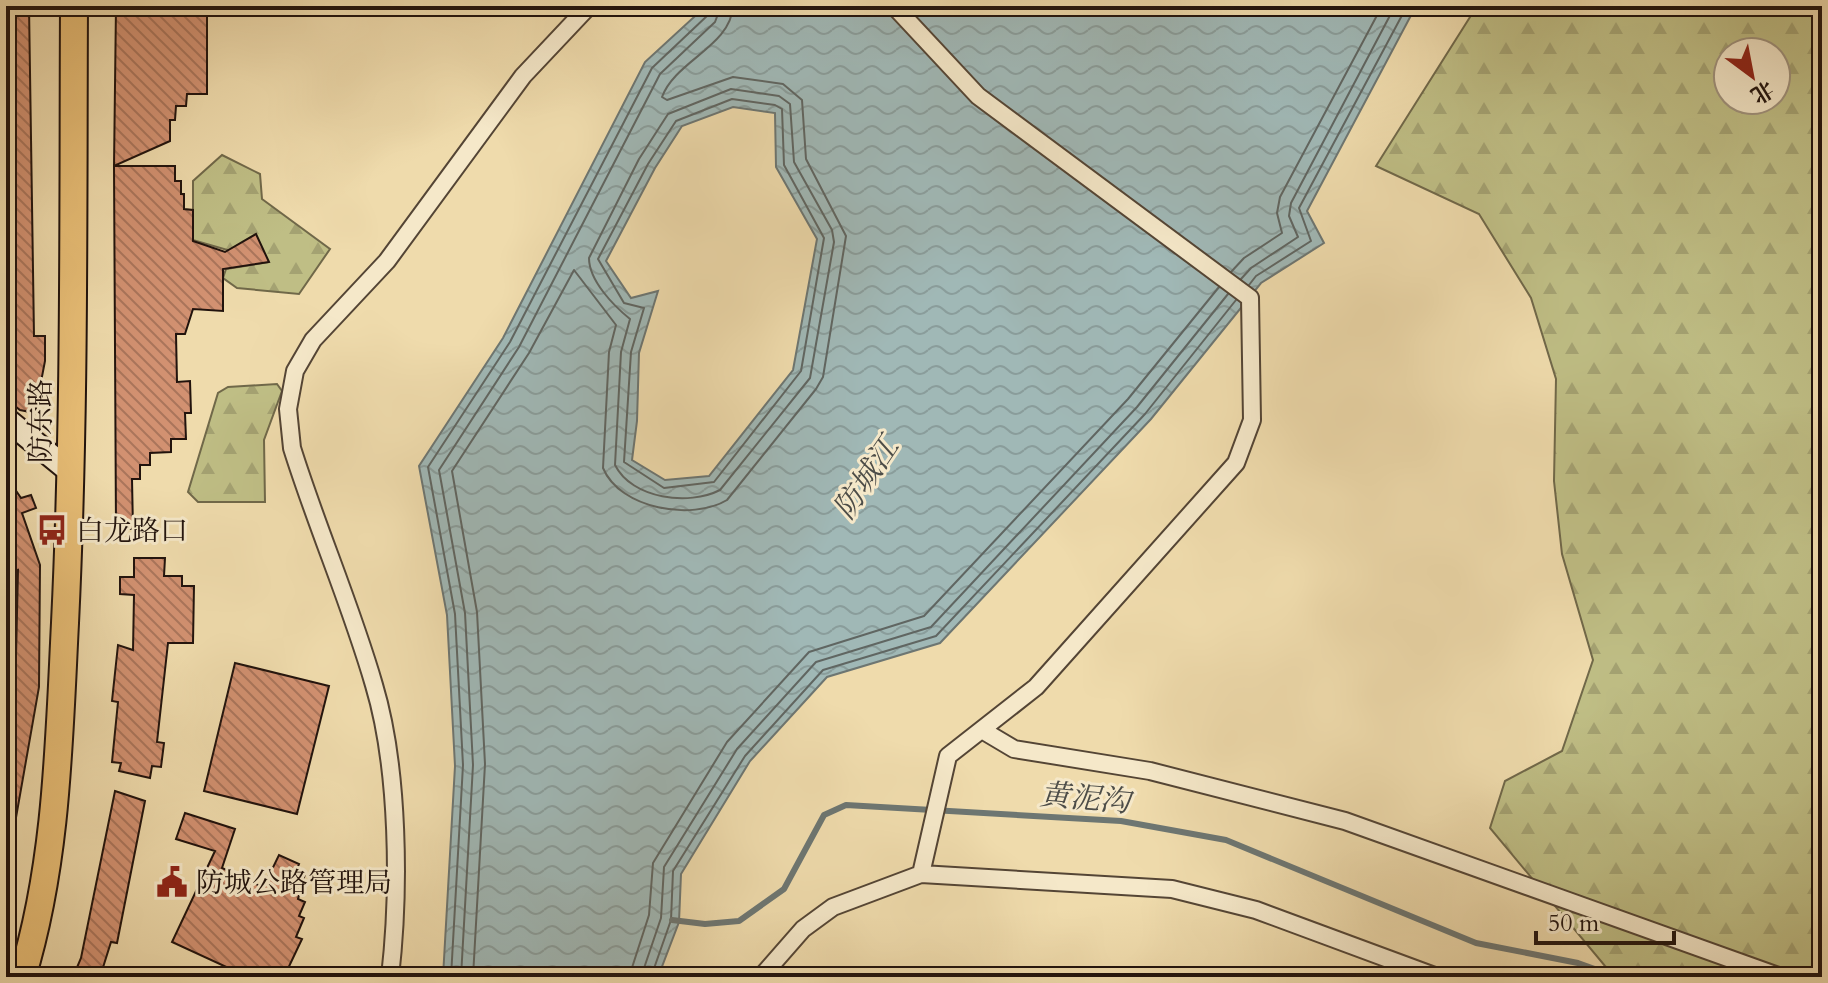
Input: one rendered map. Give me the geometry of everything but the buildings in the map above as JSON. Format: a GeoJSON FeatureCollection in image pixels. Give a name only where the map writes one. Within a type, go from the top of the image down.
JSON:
{"type":"FeatureCollection","features":[{"type":"Feature","properties":{"kind":"main road","name":"防东路"},"geometry":{"type":"LineString","coordinates":[[22,977],[34,936],[57,791],[72,473],[74,6]]}},
{"type":"Feature","properties":{"kind":"street"},"geometry":{"type":"LineString","coordinates":[[390,977],[394,859],[390,756],[375,687],[292,448],[288,409],[295,371],[313,340],[411,231],[523,76],[589,6]]}},
{"type":"Feature","properties":{"kind":"street"},"geometry":{"type":"LineString","coordinates":[[894,6],[978,96],[1250,298],[1252,420],[1236,463],[1036,687],[948,756],[921,874]]}},
{"type":"Feature","properties":{"kind":"street"},"geometry":{"type":"LineString","coordinates":[[6,419],[72,473]]}},
{"type":"Feature","properties":{"kind":"street"},"geometry":{"type":"LineString","coordinates":[[982,730],[1014,749],[1150,771],[1345,821],[1781,977]]}},
{"type":"Feature","properties":{"kind":"street"},"geometry":{"type":"LineString","coordinates":[[761,977],[803,929],[833,907],[921,874],[1172,889],[1256,910],[1437,977]]}},
{"type":"Feature","properties":{"kind":"green space"},"geometry":{"type":"Polygon","coordinates":[[[1477,6],[1822,6],[1822,977],[1618,977],[1605,966],[1490,828],[1505,781],[1562,751],[1593,660],[1562,554],[1554,481],[1556,379],[1531,298],[1479,214],[1376,166],[1477,6]]]}},
{"type":"Feature","properties":{"kind":"green space"},"geometry":{"type":"Polygon","coordinates":[[[222,155],[260,174],[262,199],[330,249],[299,294],[237,288],[223,278],[226,269],[269,262],[172,234],[176,218],[193,217],[193,181],[222,155]]]}},
{"type":"Feature","properties":{"kind":"green space"},"geometry":{"type":"Polygon","coordinates":[[[277,384],[282,391],[264,440],[265,502],[198,502],[188,492],[218,393],[228,387],[277,384]]]}},
{"type":"Feature","properties":{"kind":"water","name":"防城江"},"geometry":{"type":"Polygon","coordinates":[[[706,6],[1416,6],[1307,211],[1324,243],[1261,283],[1151,419],[940,643],[827,677],[750,761],[681,874],[679,922],[658,977],[443,977],[455,766],[447,615],[419,466],[503,338],[645,62],[706,6]],[[733,107],[682,126],[655,168],[606,261],[631,298],[658,291],[639,353],[637,421],[632,460],[665,480],[709,476],[793,370],[817,239],[776,167],[775,113],[733,107]]]}},
{"type":"Feature","properties":{"kind":"waterway","name":"黄泥沟"},"geometry":{"type":"LineString","coordinates":[[672,920],[705,924],[739,921],[784,889],[824,815],[846,805],[1121,821],[1226,840],[1476,943],[1578,963],[1617,977]]}},
{"type":"Feature","properties":{"kind":"place","name":"白龙路口"},"geometry":{"type":"Point","coordinates":[52,530]}},
{"type":"Feature","properties":{"kind":"place","name":"防城公路管理局"},"geometry":{"type":"Point","coordinates":[172,882]}}]}
